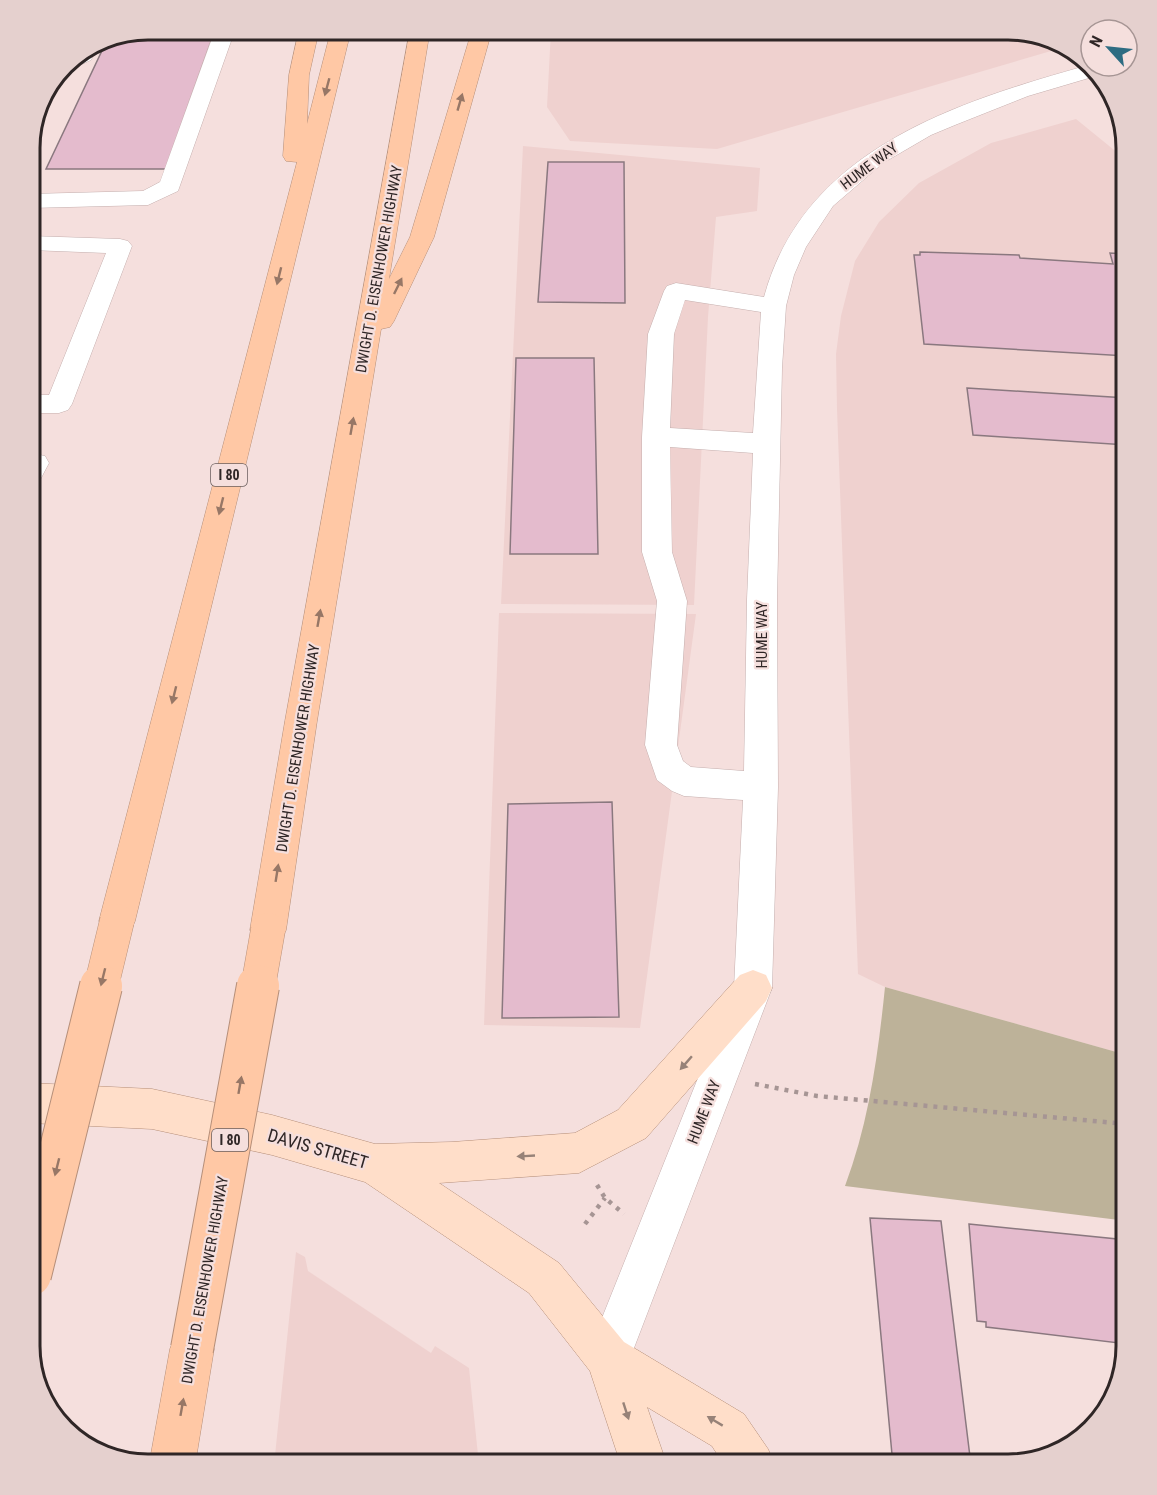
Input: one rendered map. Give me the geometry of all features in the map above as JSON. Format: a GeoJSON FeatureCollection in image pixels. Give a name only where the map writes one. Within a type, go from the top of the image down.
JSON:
{"type":"FeatureCollection","features":[{"type":"Feature","properties":{"kind":"highway"},"geometry":{"type":"LineString","coordinates":[[291,228],[299,75],[307,41]]}},
{"type":"Feature","properties":{"kind":"highway","name":"I 80"},"geometry":{"type":"LineString","coordinates":[[40,1234],[338,41]]}},
{"type":"Feature","properties":{"kind":"highway","name":"DWIGHT D. EISENHOWER HIGHWAY"},"geometry":{"type":"LineString","coordinates":[[173,1454],[268,930],[301,721],[418,41]]}},
{"type":"Feature","properties":{"kind":"highway"},"geometry":{"type":"LineString","coordinates":[[364,358],[422,237],[479,41]]}},
{"type":"Feature","properties":{"kind":"main road"},"geometry":{"type":"LineString","coordinates":[[375,1164],[452,1162],[579,1153],[632,1124],[753,988]]}},
{"type":"Feature","properties":{"kind":"main road","name":"DAVIS STREET"},"geometry":{"type":"LineString","coordinates":[[40,1104],[152,1109],[272,1135],[375,1164],[544,1278],[608,1358],[640,1454]]}},
{"type":"Feature","properties":{"kind":"main road","name":"DAVIS STREET"},"geometry":{"type":"LineString","coordinates":[[608,1358],[728,1430],[744,1454]]}},
{"type":"Feature","properties":{"kind":"street"},"geometry":{"type":"LineString","coordinates":[[41,201],[148,198],[170,186],[221,41]]}},
{"type":"Feature","properties":{"kind":"street","name":"HUME WAY"},"geometry":{"type":"LineString","coordinates":[[608,1358],[753,988],[761,787],[762,600],[769,369],[774,306],[782,275],[794,247],[825,201],[875,158],[923,130],[947,120],[1021,92],[1079,75]]}},
{"type":"Feature","properties":{"kind":"street"},"geometry":{"type":"LineString","coordinates":[[41,243],[120,246],[59,404],[41,404]]}},
{"type":"Feature","properties":{"kind":"street"},"geometry":{"type":"LineString","coordinates":[[761,787],[684,781],[669,770],[661,745],[672,601],[657,552],[656,437],[661,334],[676,291],[774,306]]}},
{"type":"Feature","properties":{"kind":"street"},"geometry":{"type":"LineString","coordinates":[[656,437],[767,444]]}},
{"type":"Feature","properties":{"kind":"path"},"geometry":{"type":"LineString","coordinates":[[718,1077],[818,1096],[1116,1123]]}},
{"type":"Feature","properties":{"kind":"path"},"geometry":{"type":"LineString","coordinates":[[597,1185],[605,1198],[626,1216]]}},
{"type":"Feature","properties":{"kind":"path"},"geometry":{"type":"LineString","coordinates":[[585,1224],[605,1198]]}},
{"type":"Feature","properties":{"kind":"shaded area"},"geometry":{"type":"Polygon","coordinates":[[[550,41],[1023,41],[1053,50],[717,149],[570,141],[547,107],[550,41]]]}},
{"type":"Feature","properties":{"kind":"shaded area"},"geometry":{"type":"Polygon","coordinates":[[[1076,119],[1116,152],[1116,1052],[885,987],[858,974],[837,409],[836,354],[841,316],[855,261],[879,222],[919,183],[991,143],[1076,119]]]}},
{"type":"Feature","properties":{"kind":"shaded area"},"geometry":{"type":"Polygon","coordinates":[[[523,146],[760,168],[757,211],[716,217],[708,317],[694,605],[501,604],[523,146]]]}},
{"type":"Feature","properties":{"kind":"shaded area"},"geometry":{"type":"Polygon","coordinates":[[[499,613],[696,614],[640,1028],[484,1025],[499,613]]]}},
{"type":"Feature","properties":{"kind":"shaded area"},"geometry":{"type":"Polygon","coordinates":[[[885,987],[1116,1052],[1116,1220],[845,1186],[866,1113],[885,987]]]}},
{"type":"Feature","properties":{"kind":"shaded area"},"geometry":{"type":"Polygon","coordinates":[[[296,1252],[305,1257],[308,1271],[431,1353],[435,1346],[469,1368],[478,1454],[275,1454],[296,1252]]]}},
{"type":"Feature","properties":{"kind":"building"},"geometry":{"type":"Polygon","coordinates":[[[141,41],[212,41],[166,169],[46,169],[101,52],[120,44],[141,41]]]}},
{"type":"Feature","properties":{"kind":"building"},"geometry":{"type":"Polygon","coordinates":[[[548,162],[624,162],[625,303],[538,302],[548,162]]]}},
{"type":"Feature","properties":{"kind":"building"},"geometry":{"type":"Polygon","coordinates":[[[920,252],[1019,255],[1020,258],[1113,264],[1110,253],[1116,253],[1116,355],[924,344],[914,255],[920,255],[920,252]]]}},
{"type":"Feature","properties":{"kind":"building"},"geometry":{"type":"Polygon","coordinates":[[[516,358],[594,358],[598,554],[510,554],[516,358]]]}},
{"type":"Feature","properties":{"kind":"building"},"geometry":{"type":"Polygon","coordinates":[[[967,388],[1116,397],[1116,444],[973,435],[967,388]]]}},
{"type":"Feature","properties":{"kind":"building"},"geometry":{"type":"Polygon","coordinates":[[[612,802],[619,1017],[502,1018],[508,804],[612,802]]]}},
{"type":"Feature","properties":{"kind":"building"},"geometry":{"type":"Polygon","coordinates":[[[870,1218],[941,1221],[970,1454],[892,1454],[870,1218]]]}},
{"type":"Feature","properties":{"kind":"building"},"geometry":{"type":"Polygon","coordinates":[[[969,1224],[1116,1239],[1116,1343],[986,1327],[986,1322],[977,1321],[969,1224]]]}}]}
